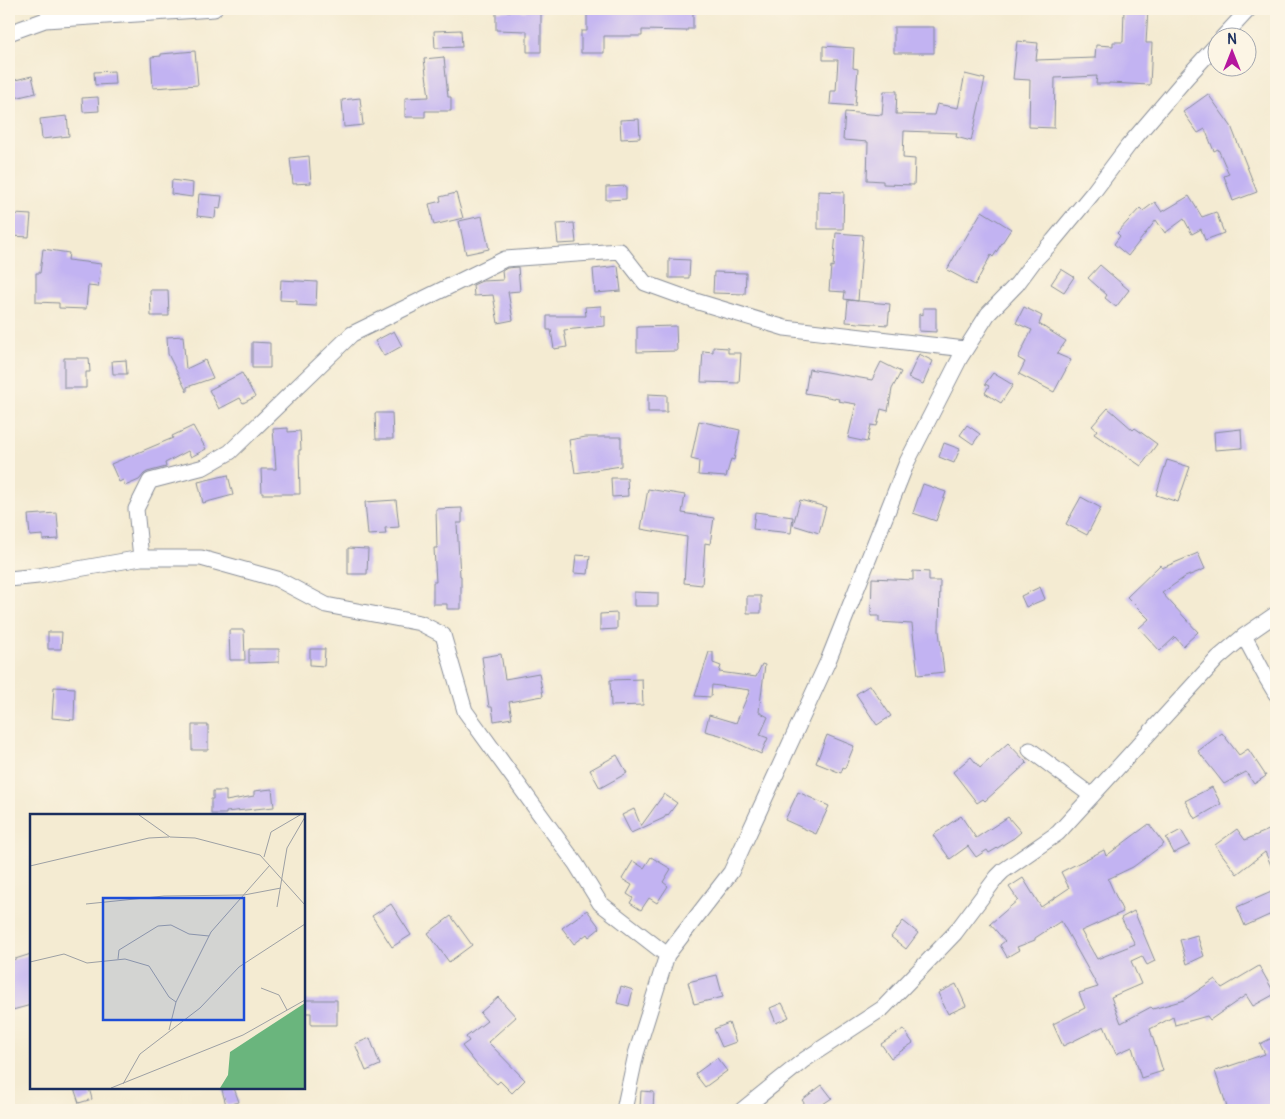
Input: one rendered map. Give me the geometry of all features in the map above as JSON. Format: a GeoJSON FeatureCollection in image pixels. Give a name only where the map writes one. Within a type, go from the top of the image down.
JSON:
{"type":"FeatureCollection","features":[{"type":"Feature","properties":{"kind":"street"},"geometry":{"type":"LineString","coordinates":[[9,33],[45,20],[214,9]]}},
{"type":"Feature","properties":{"kind":"street"},"geometry":{"type":"LineString","coordinates":[[1231,28],[1249,9]]}},
{"type":"Feature","properties":{"kind":"street"},"geometry":{"type":"LineString","coordinates":[[624,1110],[636,1054],[667,955],[731,872],[828,661],[907,462],[960,358],[988,314],[1053,242],[1128,146],[1208,54]]}},
{"type":"Feature","properties":{"kind":"street"},"geometry":{"type":"LineString","coordinates":[[140,558],[136,509],[150,481],[204,467],[230,452],[352,334],[504,259],[620,251],[645,283],[692,300],[785,328],[966,349]]}},
{"type":"Feature","properties":{"kind":"street"},"geometry":{"type":"LineString","coordinates":[[9,579],[38,576],[140,558],[201,558],[277,579],[326,605],[420,623],[443,635],[464,711],[576,864],[600,904],[667,955]]}},
{"type":"Feature","properties":{"kind":"street"},"geometry":{"type":"LineString","coordinates":[[742,1110],[804,1060],[882,1008],[955,933],[1003,871],[1058,833],[1198,678],[1244,636],[1276,614]]}},
{"type":"Feature","properties":{"kind":"street"},"geometry":{"type":"LineString","coordinates":[[1244,636],[1266,679],[1276,694]]}},
{"type":"Feature","properties":{"kind":"street"},"geometry":{"type":"LineString","coordinates":[[1030,750],[1092,796]]}},
{"type":"Feature","properties":{"kind":"building"},"geometry":{"type":"Polygon","coordinates":[[[526,9],[541,9],[541,52],[527,52],[527,31],[496,30],[496,11],[526,11],[526,9]]]}},
{"type":"Feature","properties":{"kind":"building"},"geometry":{"type":"Polygon","coordinates":[[[587,9],[693,11],[693,29],[687,29],[687,31],[642,30],[642,36],[604,36],[604,53],[581,53],[581,31],[587,31],[587,9]]]}},
{"type":"Feature","properties":{"kind":"building"},"geometry":{"type":"Polygon","coordinates":[[[1124,9],[1148,9],[1146,43],[1152,43],[1150,85],[1096,84],[1097,76],[1055,78],[1054,128],[1029,127],[1030,80],[1013,79],[1017,41],[1038,43],[1036,60],[1095,58],[1096,45],[1113,46],[1113,42],[1123,42],[1124,9]]]}},
{"type":"Feature","properties":{"kind":"building"},"geometry":{"type":"Polygon","coordinates":[[[894,27],[934,27],[934,53],[894,53],[894,27]]]}},
{"type":"Feature","properties":{"kind":"building"},"geometry":{"type":"Polygon","coordinates":[[[461,30],[462,47],[435,48],[434,31],[461,30]]]}},
{"type":"Feature","properties":{"kind":"building"},"geometry":{"type":"Polygon","coordinates":[[[823,46],[854,48],[853,68],[858,69],[855,106],[830,104],[831,91],[836,91],[838,60],[823,60],[823,46]]]}},
{"type":"Feature","properties":{"kind":"building"},"geometry":{"type":"Polygon","coordinates":[[[195,51],[198,85],[153,88],[151,57],[161,56],[161,54],[195,51]]]}},
{"type":"Feature","properties":{"kind":"building"},"geometry":{"type":"Polygon","coordinates":[[[444,57],[448,97],[451,97],[451,111],[425,111],[425,117],[405,117],[405,98],[429,97],[424,59],[444,57]]]}},
{"type":"Feature","properties":{"kind":"building"},"geometry":{"type":"Polygon","coordinates":[[[114,71],[115,84],[95,85],[94,72],[114,71]]]}},
{"type":"Feature","properties":{"kind":"building"},"geometry":{"type":"Polygon","coordinates":[[[965,74],[985,79],[971,141],[956,137],[957,133],[904,131],[903,158],[915,159],[914,185],[883,184],[883,181],[867,180],[868,142],[843,140],[845,112],[882,115],[884,91],[897,91],[896,114],[934,115],[937,104],[958,108],[965,74]]]}},
{"type":"Feature","properties":{"kind":"building"},"geometry":{"type":"Polygon","coordinates":[[[32,76],[36,93],[15,98],[11,81],[32,76]]]}},
{"type":"Feature","properties":{"kind":"building"},"geometry":{"type":"Polygon","coordinates":[[[1208,94],[1231,126],[1257,192],[1233,201],[1224,176],[1229,174],[1218,149],[1214,151],[1205,129],[1198,133],[1183,112],[1208,94]]]}},
{"type":"Feature","properties":{"kind":"building"},"geometry":{"type":"Polygon","coordinates":[[[98,97],[99,111],[83,112],[82,98],[98,97]]]}},
{"type":"Feature","properties":{"kind":"building"},"geometry":{"type":"Polygon","coordinates":[[[360,98],[363,125],[344,127],[342,100],[360,98]]]}},
{"type":"Feature","properties":{"kind":"building"},"geometry":{"type":"Polygon","coordinates":[[[67,116],[69,136],[42,139],[40,119],[67,116]]]}},
{"type":"Feature","properties":{"kind":"building"},"geometry":{"type":"Polygon","coordinates":[[[639,119],[640,138],[621,139],[620,120],[639,119]]]}},
{"type":"Feature","properties":{"kind":"building"},"geometry":{"type":"Polygon","coordinates":[[[309,156],[311,183],[293,184],[290,158],[309,156]]]}},
{"type":"Feature","properties":{"kind":"building"},"geometry":{"type":"Polygon","coordinates":[[[172,180],[193,183],[192,197],[171,194],[172,180]]]}},
{"type":"Feature","properties":{"kind":"building"},"geometry":{"type":"Polygon","coordinates":[[[626,186],[626,199],[606,200],[606,187],[626,186]]]}},
{"type":"Feature","properties":{"kind":"building"},"geometry":{"type":"Polygon","coordinates":[[[818,191],[844,192],[843,229],[818,229],[818,191]]]}},
{"type":"Feature","properties":{"kind":"building"},"geometry":{"type":"Polygon","coordinates":[[[456,193],[463,218],[434,225],[429,204],[441,201],[440,197],[456,193]]]}},
{"type":"Feature","properties":{"kind":"building"},"geometry":{"type":"Polygon","coordinates":[[[199,194],[222,196],[220,209],[216,208],[215,218],[197,216],[199,194]]]}},
{"type":"Feature","properties":{"kind":"building"},"geometry":{"type":"Polygon","coordinates":[[[1189,196],[1202,217],[1216,212],[1224,233],[1205,240],[1201,229],[1192,234],[1184,219],[1165,233],[1156,220],[1128,256],[1114,244],[1120,236],[1117,233],[1140,208],[1143,211],[1155,202],[1162,212],[1189,196]]]}},
{"type":"Feature","properties":{"kind":"building"},"geometry":{"type":"Polygon","coordinates":[[[982,211],[1011,229],[993,257],[991,255],[975,285],[947,270],[982,211]]]}},
{"type":"Feature","properties":{"kind":"building"},"geometry":{"type":"Polygon","coordinates":[[[14,214],[31,215],[29,237],[12,236],[14,214]]]}},
{"type":"Feature","properties":{"kind":"building"},"geometry":{"type":"Polygon","coordinates":[[[482,216],[489,249],[466,254],[459,221],[482,216]]]}},
{"type":"Feature","properties":{"kind":"building"},"geometry":{"type":"Polygon","coordinates":[[[574,223],[576,243],[558,244],[556,224],[574,223]]]}},
{"type":"Feature","properties":{"kind":"building"},"geometry":{"type":"Polygon","coordinates":[[[836,233],[863,235],[858,301],[844,299],[845,292],[829,291],[836,233]]]}},
{"type":"Feature","properties":{"kind":"building"},"geometry":{"type":"Polygon","coordinates":[[[43,249],[69,253],[68,260],[101,264],[98,287],[88,286],[86,309],[59,308],[59,303],[36,302],[36,273],[40,273],[43,249]]]}},
{"type":"Feature","properties":{"kind":"building"},"geometry":{"type":"Polygon","coordinates":[[[669,259],[690,260],[689,278],[669,278],[669,259]]]}},
{"type":"Feature","properties":{"kind":"building"},"geometry":{"type":"Polygon","coordinates":[[[1100,265],[1129,290],[1116,307],[1105,298],[1107,295],[1088,278],[1100,265]]]}},
{"type":"Feature","properties":{"kind":"building"},"geometry":{"type":"Polygon","coordinates":[[[618,266],[621,291],[595,293],[593,269],[618,266]]]}},
{"type":"Feature","properties":{"kind":"building"},"geometry":{"type":"Polygon","coordinates":[[[518,267],[520,291],[508,292],[513,320],[498,323],[493,295],[474,296],[473,285],[482,281],[503,280],[502,271],[507,268],[518,267]]]}},
{"type":"Feature","properties":{"kind":"building"},"geometry":{"type":"Polygon","coordinates":[[[1061,269],[1074,277],[1064,292],[1051,284],[1061,269]]]}},
{"type":"Feature","properties":{"kind":"building"},"geometry":{"type":"Polygon","coordinates":[[[714,272],[746,273],[745,294],[713,293],[714,272]]]}},
{"type":"Feature","properties":{"kind":"building"},"geometry":{"type":"Polygon","coordinates":[[[281,280],[317,282],[316,306],[297,305],[297,301],[280,300],[281,280]]]}},
{"type":"Feature","properties":{"kind":"building"},"geometry":{"type":"Polygon","coordinates":[[[150,290],[168,290],[169,316],[151,316],[150,290]]]}},
{"type":"Feature","properties":{"kind":"building"},"geometry":{"type":"Polygon","coordinates":[[[848,300],[890,304],[888,325],[846,322],[848,300]]]}},
{"type":"Feature","properties":{"kind":"building"},"geometry":{"type":"Polygon","coordinates":[[[601,306],[601,316],[605,316],[605,326],[564,330],[567,347],[554,349],[551,330],[547,330],[547,316],[586,316],[585,307],[601,306]]]}},
{"type":"Feature","properties":{"kind":"building"},"geometry":{"type":"Polygon","coordinates":[[[1024,307],[1042,316],[1039,324],[1066,341],[1057,354],[1071,360],[1054,392],[1019,374],[1025,362],[1018,358],[1032,330],[1016,323],[1024,307]]]}},
{"type":"Feature","properties":{"kind":"building"},"geometry":{"type":"Polygon","coordinates":[[[923,308],[936,308],[936,332],[919,331],[919,314],[923,315],[923,308]]]}},
{"type":"Feature","properties":{"kind":"building"},"geometry":{"type":"Polygon","coordinates":[[[676,326],[677,351],[637,352],[637,327],[676,326]]]}},
{"type":"Feature","properties":{"kind":"building"},"geometry":{"type":"Polygon","coordinates":[[[394,331],[402,346],[384,356],[375,341],[394,331]]]}},
{"type":"Feature","properties":{"kind":"building"},"geometry":{"type":"Polygon","coordinates":[[[183,336],[186,369],[205,360],[213,378],[187,387],[187,392],[168,354],[167,337],[183,336]]]}},
{"type":"Feature","properties":{"kind":"building"},"geometry":{"type":"Polygon","coordinates":[[[252,342],[270,343],[270,368],[252,368],[252,342]]]}},
{"type":"Feature","properties":{"kind":"building"},"geometry":{"type":"Polygon","coordinates":[[[713,347],[728,348],[728,353],[741,353],[739,383],[701,382],[703,351],[713,352],[713,347]]]}},
{"type":"Feature","properties":{"kind":"building"},"geometry":{"type":"Polygon","coordinates":[[[919,354],[933,361],[923,384],[908,378],[919,354]]]}},
{"type":"Feature","properties":{"kind":"building"},"geometry":{"type":"Polygon","coordinates":[[[64,358],[89,358],[90,372],[86,372],[86,388],[64,388],[64,358]]]}},
{"type":"Feature","properties":{"kind":"building"},"geometry":{"type":"Polygon","coordinates":[[[126,360],[127,374],[113,374],[112,361],[126,360]]]}},
{"type":"Feature","properties":{"kind":"building"},"geometry":{"type":"Polygon","coordinates":[[[881,362],[901,372],[892,389],[888,411],[881,409],[877,426],[871,425],[867,442],[848,438],[856,404],[805,393],[809,369],[872,380],[881,362]]]}},
{"type":"Feature","properties":{"kind":"building"},"geometry":{"type":"Polygon","coordinates":[[[242,373],[255,397],[243,403],[240,398],[219,409],[209,390],[242,373]]]}},
{"type":"Feature","properties":{"kind":"building"},"geometry":{"type":"Polygon","coordinates":[[[993,373],[1013,385],[1001,403],[985,393],[989,386],[985,384],[993,373]]]}},
{"type":"Feature","properties":{"kind":"building"},"geometry":{"type":"Polygon","coordinates":[[[648,394],[667,395],[667,412],[648,412],[648,394]]]}},
{"type":"Feature","properties":{"kind":"building"},"geometry":{"type":"Polygon","coordinates":[[[1108,408],[1133,430],[1135,428],[1157,444],[1141,466],[1094,434],[1097,430],[1092,426],[1108,408]]]}},
{"type":"Feature","properties":{"kind":"building"},"geometry":{"type":"Polygon","coordinates":[[[375,413],[392,413],[393,439],[376,439],[375,413]]]}},
{"type":"Feature","properties":{"kind":"building"},"geometry":{"type":"Polygon","coordinates":[[[699,421],[740,430],[734,460],[731,459],[726,477],[698,475],[699,461],[691,459],[699,421]]]}},
{"type":"Feature","properties":{"kind":"building"},"geometry":{"type":"Polygon","coordinates":[[[967,425],[980,434],[973,444],[960,435],[967,425]]]}},
{"type":"Feature","properties":{"kind":"building"},"geometry":{"type":"Polygon","coordinates":[[[193,426],[206,449],[191,457],[188,451],[165,463],[166,467],[147,472],[139,480],[125,486],[123,480],[119,482],[111,464],[173,438],[172,436],[193,426]]]}},
{"type":"Feature","properties":{"kind":"building"},"geometry":{"type":"Polygon","coordinates":[[[288,428],[288,432],[300,431],[300,494],[262,494],[261,469],[276,469],[273,429],[288,428]]]}},
{"type":"Feature","properties":{"kind":"building"},"geometry":{"type":"Polygon","coordinates":[[[1241,429],[1242,448],[1215,450],[1214,432],[1241,429]]]}},
{"type":"Feature","properties":{"kind":"building"},"geometry":{"type":"Polygon","coordinates":[[[586,437],[621,437],[621,466],[575,473],[569,440],[586,437]]]}},
{"type":"Feature","properties":{"kind":"building"},"geometry":{"type":"Polygon","coordinates":[[[944,443],[960,449],[954,463],[939,457],[944,443]]]}},
{"type":"Feature","properties":{"kind":"building"},"geometry":{"type":"Polygon","coordinates":[[[1167,460],[1190,467],[1178,502],[1156,495],[1167,460]]]}},
{"type":"Feature","properties":{"kind":"building"},"geometry":{"type":"Polygon","coordinates":[[[228,475],[233,495],[203,503],[198,482],[228,475]]]}},
{"type":"Feature","properties":{"kind":"building"},"geometry":{"type":"Polygon","coordinates":[[[611,478],[627,478],[628,496],[612,497],[611,478]]]}},
{"type":"Feature","properties":{"kind":"building"},"geometry":{"type":"Polygon","coordinates":[[[923,484],[946,492],[936,521],[913,513],[923,484]]]}},
{"type":"Feature","properties":{"kind":"building"},"geometry":{"type":"Polygon","coordinates":[[[648,489],[685,495],[682,513],[714,518],[710,544],[705,543],[702,585],[684,583],[687,537],[641,529],[648,489]]]}},
{"type":"Feature","properties":{"kind":"building"},"geometry":{"type":"Polygon","coordinates":[[[1081,497],[1101,508],[1087,535],[1066,524],[1081,497]]]}},
{"type":"Feature","properties":{"kind":"building"},"geometry":{"type":"Polygon","coordinates":[[[396,500],[399,527],[385,528],[386,534],[368,535],[365,502],[396,500]]]}},
{"type":"Feature","properties":{"kind":"building"},"geometry":{"type":"Polygon","coordinates":[[[800,500],[826,507],[819,533],[793,525],[800,500]]]}},
{"type":"Feature","properties":{"kind":"building"},"geometry":{"type":"Polygon","coordinates":[[[462,508],[462,523],[457,523],[461,576],[461,609],[447,609],[447,604],[433,604],[433,582],[436,582],[434,548],[437,548],[436,509],[462,508]]]}},
{"type":"Feature","properties":{"kind":"building"},"geometry":{"type":"Polygon","coordinates":[[[755,512],[793,517],[791,533],[753,529],[755,512]]]}},
{"type":"Feature","properties":{"kind":"building"},"geometry":{"type":"Polygon","coordinates":[[[57,513],[59,539],[43,540],[43,535],[30,536],[28,515],[57,513]]]}},
{"type":"Feature","properties":{"kind":"building"},"geometry":{"type":"Polygon","coordinates":[[[348,548],[368,549],[367,574],[348,574],[348,548]]]}},
{"type":"Feature","properties":{"kind":"building"},"geometry":{"type":"Polygon","coordinates":[[[1198,553],[1205,569],[1185,577],[1162,593],[1198,632],[1183,646],[1175,637],[1160,651],[1139,628],[1149,619],[1127,597],[1160,565],[1162,568],[1198,553]]]}},
{"type":"Feature","properties":{"kind":"building"},"geometry":{"type":"Polygon","coordinates":[[[576,555],[590,556],[588,574],[574,573],[576,555]]]}},
{"type":"Feature","properties":{"kind":"building"},"geometry":{"type":"Polygon","coordinates":[[[913,571],[929,572],[929,581],[940,581],[939,631],[944,672],[918,675],[912,624],[879,622],[879,616],[871,616],[872,578],[913,580],[913,571]]]}},
{"type":"Feature","properties":{"kind":"building"},"geometry":{"type":"Polygon","coordinates":[[[1040,587],[1045,599],[1026,607],[1021,596],[1040,587]]]}},
{"type":"Feature","properties":{"kind":"building"},"geometry":{"type":"Polygon","coordinates":[[[634,592],[658,593],[658,606],[634,606],[634,592]]]}},
{"type":"Feature","properties":{"kind":"building"},"geometry":{"type":"Polygon","coordinates":[[[747,596],[761,596],[761,613],[747,613],[747,596]]]}},
{"type":"Feature","properties":{"kind":"building"},"geometry":{"type":"Polygon","coordinates":[[[617,613],[617,629],[600,630],[600,614],[617,613]]]}},
{"type":"Feature","properties":{"kind":"building"},"geometry":{"type":"Polygon","coordinates":[[[229,630],[244,630],[245,660],[230,660],[229,630]]]}},
{"type":"Feature","properties":{"kind":"building"},"geometry":{"type":"Polygon","coordinates":[[[48,632],[62,632],[61,649],[48,649],[48,632]]]}},
{"type":"Feature","properties":{"kind":"building"},"geometry":{"type":"Polygon","coordinates":[[[249,649],[279,649],[279,662],[249,663],[249,649]]]}},
{"type":"Feature","properties":{"kind":"building"},"geometry":{"type":"Polygon","coordinates":[[[310,649],[325,649],[324,666],[310,665],[310,649]]]}},
{"type":"Feature","properties":{"kind":"building"},"geometry":{"type":"Polygon","coordinates":[[[709,652],[713,652],[713,663],[721,666],[719,672],[756,677],[762,664],[765,665],[759,712],[768,717],[760,735],[768,738],[761,754],[720,735],[705,731],[709,715],[736,723],[750,690],[712,685],[711,697],[695,696],[709,652]]]}},
{"type":"Feature","properties":{"kind":"building"},"geometry":{"type":"Polygon","coordinates":[[[501,654],[505,679],[539,673],[543,696],[509,702],[512,718],[494,721],[492,707],[489,707],[482,657],[501,654]]]}},
{"type":"Feature","properties":{"kind":"building"},"geometry":{"type":"Polygon","coordinates":[[[642,679],[643,705],[611,706],[610,680],[642,679]]]}},
{"type":"Feature","properties":{"kind":"building"},"geometry":{"type":"Polygon","coordinates":[[[870,685],[891,716],[877,725],[856,694],[870,685]]]}},
{"type":"Feature","properties":{"kind":"building"},"geometry":{"type":"Polygon","coordinates":[[[54,687],[75,688],[74,720],[52,718],[54,687]]]}},
{"type":"Feature","properties":{"kind":"building"},"geometry":{"type":"Polygon","coordinates":[[[192,725],[208,725],[208,750],[192,750],[192,725]]]}},
{"type":"Feature","properties":{"kind":"building"},"geometry":{"type":"Polygon","coordinates":[[[1222,733],[1239,755],[1248,749],[1266,776],[1254,784],[1246,772],[1224,784],[1198,751],[1222,733]]]}},
{"type":"Feature","properties":{"kind":"building"},"geometry":{"type":"Polygon","coordinates":[[[827,735],[854,746],[841,773],[816,763],[827,735]]]}},
{"type":"Feature","properties":{"kind":"building"},"geometry":{"type":"Polygon","coordinates":[[[1008,743],[1027,763],[985,801],[983,799],[977,803],[953,772],[971,757],[980,768],[1008,743]]]}},
{"type":"Feature","properties":{"kind":"building"},"geometry":{"type":"Polygon","coordinates":[[[617,755],[627,773],[600,788],[590,770],[617,755]]]}},
{"type":"Feature","properties":{"kind":"building"},"geometry":{"type":"Polygon","coordinates":[[[1212,787],[1221,804],[1195,819],[1185,801],[1212,787]]]}},
{"type":"Feature","properties":{"kind":"building"},"geometry":{"type":"Polygon","coordinates":[[[272,789],[274,807],[226,812],[226,814],[211,814],[213,791],[226,791],[226,801],[254,796],[254,791],[272,789]]]}},
{"type":"Feature","properties":{"kind":"building"},"geometry":{"type":"Polygon","coordinates":[[[798,792],[829,806],[816,834],[785,820],[798,792]]]}},
{"type":"Feature","properties":{"kind":"building"},"geometry":{"type":"Polygon","coordinates":[[[664,794],[677,803],[668,815],[631,833],[622,815],[634,809],[641,826],[664,794]]]}},
{"type":"Feature","properties":{"kind":"building"},"geometry":{"type":"Polygon","coordinates":[[[961,816],[976,838],[1008,817],[1021,832],[989,853],[987,850],[976,857],[968,846],[950,859],[933,835],[961,816]]]}},
{"type":"Feature","properties":{"kind":"building"},"geometry":{"type":"Polygon","coordinates":[[[1149,824],[1164,844],[1133,867],[1108,879],[1123,912],[1081,931],[1097,959],[1135,944],[1121,918],[1134,911],[1155,961],[1147,965],[1142,956],[1131,961],[1141,984],[1111,997],[1121,1023],[1151,1007],[1153,1009],[1184,1000],[1215,979],[1222,988],[1259,966],[1275,994],[1253,1006],[1246,995],[1210,1020],[1207,1016],[1175,1025],[1173,1017],[1150,1029],[1163,1071],[1141,1078],[1132,1047],[1116,1054],[1104,1026],[1063,1046],[1053,1024],[1085,1008],[1079,993],[1098,987],[1061,921],[1035,938],[1035,940],[1017,947],[1019,950],[1007,957],[1000,945],[1005,941],[990,924],[1018,900],[1009,887],[1023,878],[1041,907],[1069,888],[1061,872],[1104,850],[1106,856],[1149,824]]]}},
{"type":"Feature","properties":{"kind":"building"},"geometry":{"type":"Polygon","coordinates":[[[1276,827],[1276,876],[1265,852],[1237,874],[1215,845],[1237,829],[1245,840],[1276,827]]]}},
{"type":"Feature","properties":{"kind":"building"},"geometry":{"type":"Polygon","coordinates":[[[1181,830],[1190,845],[1174,853],[1166,838],[1181,830]]]}},
{"type":"Feature","properties":{"kind":"building"},"geometry":{"type":"Polygon","coordinates":[[[651,857],[671,869],[663,882],[668,886],[657,903],[649,898],[641,910],[630,903],[633,898],[627,894],[632,885],[622,879],[633,861],[644,868],[651,857]]]}},
{"type":"Feature","properties":{"kind":"building"},"geometry":{"type":"Polygon","coordinates":[[[1276,890],[1276,912],[1245,926],[1237,907],[1276,890]]]}},
{"type":"Feature","properties":{"kind":"building"},"geometry":{"type":"Polygon","coordinates":[[[391,904],[411,935],[392,947],[372,916],[391,904]]]}},
{"type":"Feature","properties":{"kind":"building"},"geometry":{"type":"Polygon","coordinates":[[[587,910],[600,928],[589,937],[587,934],[574,944],[562,928],[587,910]]]}},
{"type":"Feature","properties":{"kind":"building"},"geometry":{"type":"Polygon","coordinates":[[[451,916],[472,945],[449,962],[428,933],[451,916]]]}},
{"type":"Feature","properties":{"kind":"building"},"geometry":{"type":"Polygon","coordinates":[[[903,921],[918,933],[906,949],[891,937],[903,921]]]}},
{"type":"Feature","properties":{"kind":"building"},"geometry":{"type":"Polygon","coordinates":[[[1197,935],[1204,956],[1187,964],[1180,940],[1197,935]]]}},
{"type":"Feature","properties":{"kind":"building"},"geometry":{"type":"Polygon","coordinates":[[[30,954],[30,1005],[9,1011],[9,961],[30,954]]]}},
{"type":"Feature","properties":{"kind":"building"},"geometry":{"type":"Polygon","coordinates":[[[717,975],[723,997],[694,1004],[688,982],[717,975]]]}},
{"type":"Feature","properties":{"kind":"building"},"geometry":{"type":"Polygon","coordinates":[[[956,984],[966,1006],[948,1014],[938,993],[956,984]]]}},
{"type":"Feature","properties":{"kind":"building"},"geometry":{"type":"Polygon","coordinates":[[[621,986],[633,990],[629,1006],[617,1003],[621,986]]]}},
{"type":"Feature","properties":{"kind":"building"},"geometry":{"type":"Polygon","coordinates":[[[498,997],[516,1017],[488,1042],[525,1080],[512,1093],[500,1081],[497,1084],[478,1066],[462,1046],[469,1041],[466,1037],[487,1021],[480,1013],[498,997]]]}},
{"type":"Feature","properties":{"kind":"building"},"geometry":{"type":"Polygon","coordinates":[[[305,1000],[337,1000],[337,1025],[311,1025],[311,1013],[305,1013],[305,1000]]]}},
{"type":"Feature","properties":{"kind":"building"},"geometry":{"type":"Polygon","coordinates":[[[782,1003],[789,1017],[776,1023],[770,1008],[782,1003]]]}},
{"type":"Feature","properties":{"kind":"building"},"geometry":{"type":"Polygon","coordinates":[[[729,1023],[736,1042],[722,1047],[714,1029],[729,1023]]]}},
{"type":"Feature","properties":{"kind":"building"},"geometry":{"type":"Polygon","coordinates":[[[903,1029],[913,1043],[891,1058],[881,1044],[903,1029]]]}},
{"type":"Feature","properties":{"kind":"building"},"geometry":{"type":"Polygon","coordinates":[[[1276,1036],[1276,1110],[1228,1110],[1215,1071],[1265,1054],[1260,1044],[1276,1036]]]}},
{"type":"Feature","properties":{"kind":"building"},"geometry":{"type":"Polygon","coordinates":[[[370,1038],[380,1065],[366,1071],[355,1044],[370,1038]]]}},
{"type":"Feature","properties":{"kind":"building"},"geometry":{"type":"Polygon","coordinates":[[[717,1058],[727,1071],[705,1087],[695,1074],[717,1058]]]}},
{"type":"Feature","properties":{"kind":"building"},"geometry":{"type":"Polygon","coordinates":[[[822,1085],[832,1098],[814,1110],[809,1110],[802,1100],[822,1085]]]}},
{"type":"Feature","properties":{"kind":"building"},"geometry":{"type":"Polygon","coordinates":[[[74,1089],[89,1089],[92,1099],[79,1103],[74,1089]]]}},
{"type":"Feature","properties":{"kind":"building"},"geometry":{"type":"Polygon","coordinates":[[[234,1089],[239,1102],[226,1105],[222,1090],[234,1089]]]}},
{"type":"Feature","properties":{"kind":"building"},"geometry":{"type":"Polygon","coordinates":[[[641,1091],[654,1092],[653,1109],[640,1108],[641,1091]]]}}]}
